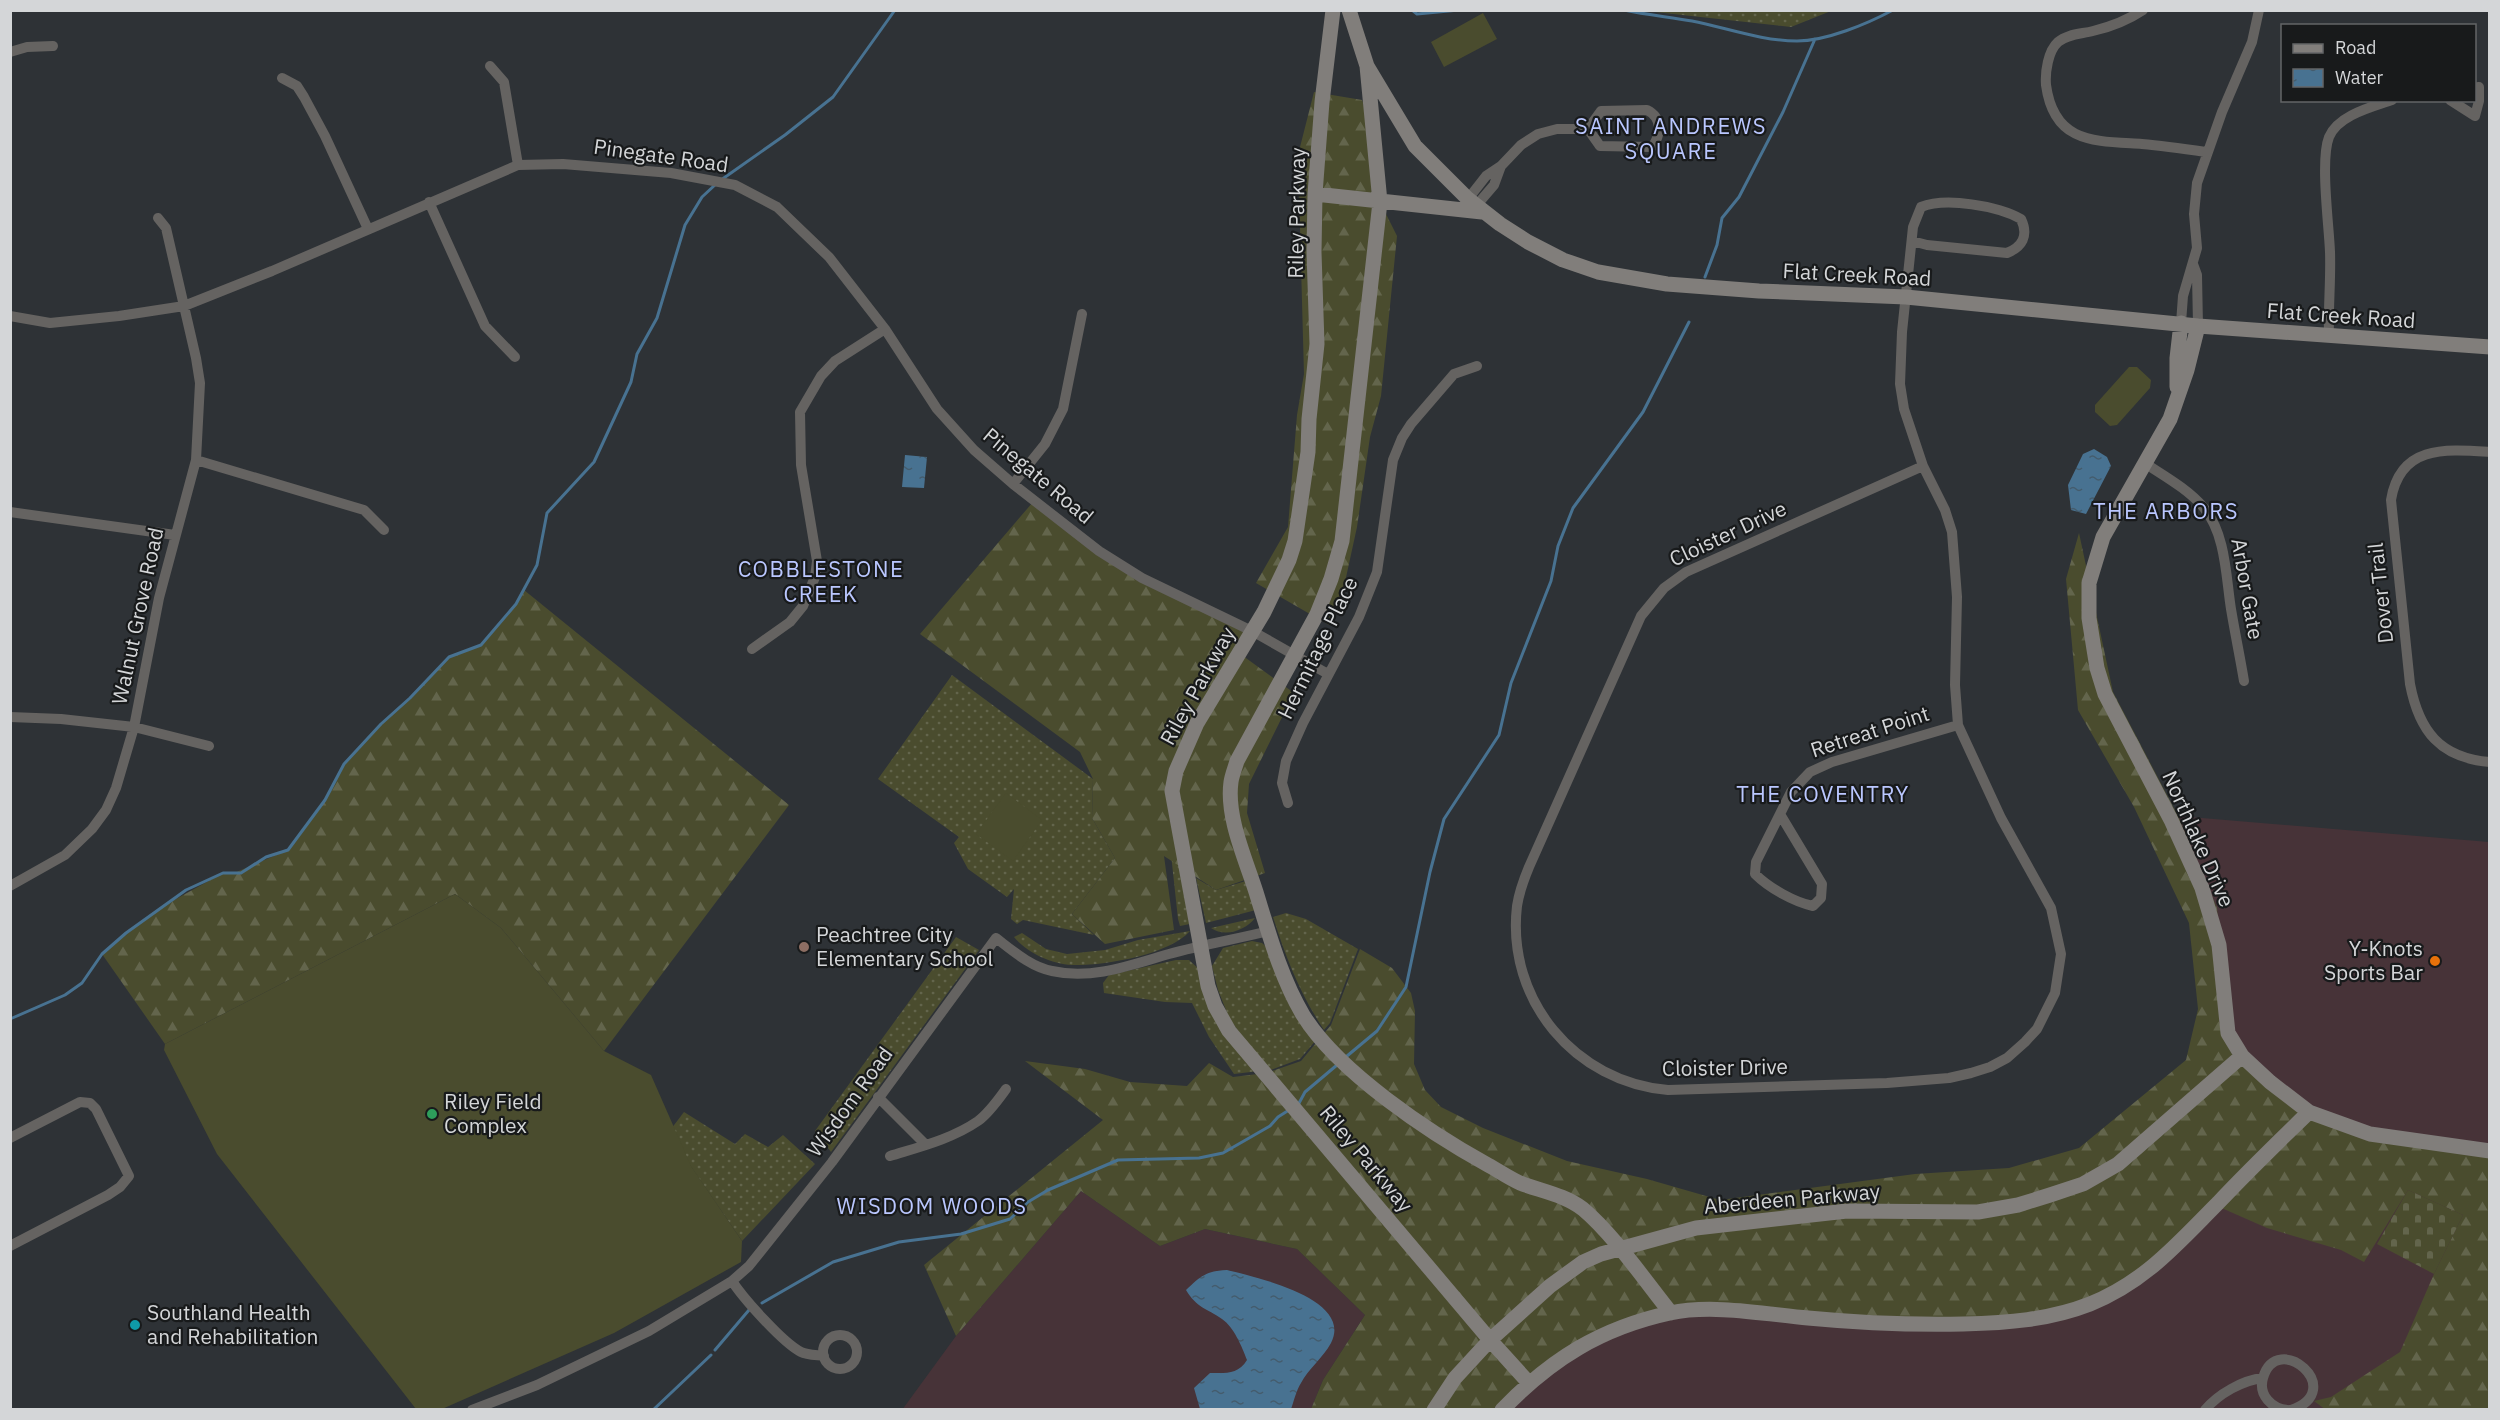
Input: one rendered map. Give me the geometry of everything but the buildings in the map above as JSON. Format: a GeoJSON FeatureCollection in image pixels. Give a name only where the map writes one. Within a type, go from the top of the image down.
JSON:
{"type":"FeatureCollection","features":[{"type":"Feature","properties":{"kind":"street","name":"Riley Parkway"},"geometry":{"type":"LineString","coordinates":[[1333,10],[1322,102],[1315,194],[1317,344],[1300,515],[1289,560],[1264,612],[1197,723],[1176,771],[1172,791],[1200,948],[1215,1006],[1229,1031],[1528,1382]]}},
{"type":"Feature","properties":{"kind":"street","name":"Flat Creek Road"},"geometry":{"type":"LineString","coordinates":[[1349,10],[1367,66],[1415,146],[1476,206],[1528,242],[1563,260],[1598,272],[1638,280],[1759,291],[1906,297],[2198,326],[2490,347]]}},
{"type":"Feature","properties":{"kind":"street"},"geometry":{"type":"LineString","coordinates":[[2143,10],[2113,24],[2068,36],[2054,46],[2046,70],[2046,83],[2054,112],[2059,123],[2068,130],[2091,140],[2206,152]]}},
{"type":"Feature","properties":{"kind":"street","name":"Northlake Drive"},"geometry":{"type":"LineString","coordinates":[[2177,393],[2177,358],[2183,296],[2193,264],[2197,231],[2194,199],[2206,152],[2252,42],[2259,10]]}},
{"type":"Feature","properties":{"kind":"street"},"geometry":{"type":"LineString","coordinates":[[10,52],[27,47],[53,46]]}},
{"type":"Feature","properties":{"kind":"street"},"geometry":{"type":"LineString","coordinates":[[490,66],[504,82],[518,165]]}},
{"type":"Feature","properties":{"kind":"street"},"geometry":{"type":"LineString","coordinates":[[1367,66],[1380,202],[1342,541],[1326,594],[1237,761],[1230,783],[1231,804],[1238,840],[1290,989],[1303,1014],[1324,1043],[1351,1069],[1424,1126],[1519,1182],[1570,1201],[1583,1210],[1619,1249],[1671,1313]]}},
{"type":"Feature","properties":{"kind":"street"},"geometry":{"type":"LineString","coordinates":[[282,78],[297,86],[304,97],[325,136],[368,229]]}},
{"type":"Feature","properties":{"kind":"street"},"geometry":{"type":"LineString","coordinates":[[2454,102],[2475,116],[2479,94],[2479,87],[2476,87]]}},
{"type":"Feature","properties":{"kind":"street"},"geometry":{"type":"LineString","coordinates":[[2329,336],[2330,255],[2326,169],[2329,136],[2340,122],[2387,102]]}},
{"type":"Feature","properties":{"kind":"street"},"geometry":{"type":"LineString","coordinates":[[1647,110],[1654,114],[1659,133],[1652,147],[1600,146],[1588,129],[1601,111],[1647,110]]}},
{"type":"Feature","properties":{"kind":"street"},"geometry":{"type":"LineString","coordinates":[[1315,194],[1380,202],[1476,206],[1486,176],[1501,166],[1521,145],[1538,134],[1557,129],[1588,129]]}},
{"type":"Feature","properties":{"kind":"street","name":"Pinegate Road"},"geometry":{"type":"LineString","coordinates":[[10,316],[50,323],[184,306],[272,271],[518,165],[540,163],[598,166],[671,173],[735,185],[777,207],[829,257],[885,329],[937,409],[974,450],[1013,484],[1099,550],[1142,578],[1252,631],[1328,674]]}},
{"type":"Feature","properties":{"kind":"street"},"geometry":{"type":"LineString","coordinates":[[429,202],[485,326],[515,357]]}},
{"type":"Feature","properties":{"kind":"street","name":"Cloister Drive"},"geometry":{"type":"LineString","coordinates":[[1912,241],[1927,245],[2007,254],[2018,249],[2025,227],[2021,219],[1994,208],[1934,202],[1921,207],[1913,227],[1902,332],[1900,384],[1904,409],[1923,466],[1945,510],[1952,532],[1957,597],[1955,685],[1958,725],[2001,818],[2051,908],[2061,954],[2052,1001],[2037,1029],[2007,1058],[1990,1067],[1949,1078],[1887,1083],[1702,1090],[1649,1089],[1605,1072],[1578,1057],[1541,1013],[1526,980],[1517,945],[1517,906],[1523,883],[1631,637],[1646,609],[1664,588],[1696,567],[1923,466]]}},
{"type":"Feature","properties":{"kind":"street","name":"Walnut Grove Road"},"geometry":{"type":"LineString","coordinates":[[10,886],[64,855],[93,829],[106,810],[116,788],[134,727],[159,598],[196,460],[200,382],[166,228],[158,218]]}},
{"type":"Feature","properties":{"kind":"street","name":"Northlake Drive"},"geometry":{"type":"LineString","coordinates":[[2193,264],[2197,275],[2198,326],[2187,369],[2170,419],[2103,537],[2089,583],[2089,618],[2097,668],[2113,713],[2171,820],[2202,888],[2219,945],[2228,1033],[2242,1056],[2270,1082],[2309,1112],[2370,1134],[2490,1151]]}},
{"type":"Feature","properties":{"kind":"street"},"geometry":{"type":"LineString","coordinates":[[1013,484],[1045,444],[1060,417],[1082,314]]}},
{"type":"Feature","properties":{"kind":"street"},"geometry":{"type":"LineString","coordinates":[[752,649],[790,622],[803,606],[815,577],[817,561],[801,465],[800,412],[821,376],[835,361],[885,329]]}},
{"type":"Feature","properties":{"kind":"street","name":"Hermitage Place"},"geometry":{"type":"LineString","coordinates":[[1288,803],[1282,783],[1286,760],[1359,617],[1377,572],[1385,530],[1393,460],[1402,438],[1411,424],[1454,374],[1477,366]]}},
{"type":"Feature","properties":{"kind":"street","name":"Dover Trail"},"geometry":{"type":"LineString","coordinates":[[2490,452],[2433,451],[2415,458],[2394,483],[2391,500],[2414,707],[2431,738],[2446,749],[2462,758],[2490,762]]}},
{"type":"Feature","properties":{"kind":"street"},"geometry":{"type":"LineString","coordinates":[[196,460],[364,510],[384,530]]}},
{"type":"Feature","properties":{"kind":"street","name":"Arbor Gate"},"geometry":{"type":"LineString","coordinates":[[2146,464],[2205,508],[2212,520],[2223,561],[2244,681]]}},
{"type":"Feature","properties":{"kind":"street"},"geometry":{"type":"LineString","coordinates":[[10,512],[175,535]]}},
{"type":"Feature","properties":{"kind":"street"},"geometry":{"type":"LineString","coordinates":[[10,717],[61,719],[134,727],[210,746]]}},
{"type":"Feature","properties":{"kind":"street","name":"Retreat Point"},"geometry":{"type":"LineString","coordinates":[[1780,814],[1822,884],[1821,898],[1813,906],[1803,904],[1767,884],[1755,874],[1756,862],[1780,814],[1791,792],[1810,771],[1832,762],[1958,725]]}},
{"type":"Feature","properties":{"kind":"street","name":"Wisdom Road"},"geometry":{"type":"LineString","coordinates":[[472,1410],[537,1385],[649,1331],[732,1281],[749,1266],[832,1162],[996,938],[1032,964],[1050,971],[1073,974],[1121,969],[1269,931]]}},
{"type":"Feature","properties":{"kind":"street","name":"Aberdeen Parkway"},"geometry":{"type":"LineString","coordinates":[[1434,1410],[1455,1378],[1490,1340],[1583,1263],[1619,1249],[1696,1228],[1847,1211],[1978,1212],[2018,1205],[2050,1195],[2083,1184],[2118,1164],[2242,1056]]}},
{"type":"Feature","properties":{"kind":"street"},"geometry":{"type":"LineString","coordinates":[[890,1156],[926,1145],[980,1120],[1006,1089]]}},
{"type":"Feature","properties":{"kind":"street"},"geometry":{"type":"LineString","coordinates":[[878,1097],[926,1145]]}},
{"type":"Feature","properties":{"kind":"street"},"geometry":{"type":"LineString","coordinates":[[10,1138],[80,1102],[90,1103],[96,1109],[129,1176],[120,1187],[108,1195],[10,1246]]}},
{"type":"Feature","properties":{"kind":"street"},"geometry":{"type":"LineString","coordinates":[[1502,1410],[1528,1382],[1569,1351],[1616,1330],[1671,1313],[1741,1312],[1858,1323],[1923,1325],[2044,1319],[2090,1304],[2123,1288],[2156,1266],[2309,1112]]}},
{"type":"Feature","properties":{"kind":"street"},"geometry":{"type":"LineString","coordinates":[[732,1281],[748,1302],[784,1339],[801,1352],[824,1356]]}},
{"type":"Feature","properties":{"kind":"street"},"geometry":{"type":"LineString","coordinates":[[2284,1359],[2303,1364],[2313,1381],[2308,1400],[2290,1410],[2272,1405],[2265,1397],[2262,1388],[2267,1369],[2284,1359]]}},
{"type":"Feature","properties":{"kind":"street"},"geometry":{"type":"LineString","coordinates":[[2205,1410],[2211,1402],[2250,1379],[2263,1378]]}},
{"type":"Feature","properties":{"kind":"shaded area"},"geometry":{"type":"Polygon","coordinates":[[[2178,816],[2489,842],[2489,1409],[1502,1410],[1569,1351],[1671,1313],[1858,1323],[2228,1033],[2198,881],[2178,816]]]}},
{"type":"Feature","properties":{"kind":"shaded area"},"geometry":{"type":"Polygon","coordinates":[[[1081,1191],[1160,1246],[1205,1229],[1297,1249],[1365,1315],[1323,1380],[1311,1409],[902,1410],[956,1336],[1081,1191]]]}},
{"type":"Feature","properties":{"kind":"green space"},"geometry":{"type":"Polygon","coordinates":[[[1831,10],[1791,27],[1646,11],[1831,10]]]}},
{"type":"Feature","properties":{"kind":"green space"},"geometry":{"type":"Polygon","coordinates":[[[1483,13],[1497,39],[1444,67],[1431,42],[1483,13]]]}},
{"type":"Feature","properties":{"kind":"green space"},"geometry":{"type":"Polygon","coordinates":[[[1314,92],[1362,100],[1372,128],[1380,202],[1397,236],[1381,396],[1370,437],[1357,527],[1345,582],[1329,625],[1256,583],[1288,527],[1297,415],[1304,374],[1298,155],[1314,92]]]}},
{"type":"Feature","properties":{"kind":"green space"},"geometry":{"type":"Polygon","coordinates":[[[2129,367],[2137,367],[2151,380],[2150,388],[2117,425],[2110,426],[2095,412],[2095,405],[2129,367]]]}},
{"type":"Feature","properties":{"kind":"green space"},"geometry":{"type":"Polygon","coordinates":[[[1033,502],[1128,569],[1252,631],[1239,653],[1294,693],[1249,784],[1247,813],[1265,873],[1216,890],[1164,856],[1174,930],[1105,944],[1072,914],[1115,858],[1092,818],[1093,779],[1080,752],[920,634],[1033,502]]]}},
{"type":"Feature","properties":{"kind":"green space"},"geometry":{"type":"Polygon","coordinates":[[[2079,533],[2113,692],[2178,816],[2217,908],[2228,1033],[2309,1112],[2349,1127],[2489,1151],[2489,1409],[2326,1410],[2314,1401],[2331,1397],[2400,1352],[2463,1215],[2408,1190],[2364,1262],[2341,1250],[2267,1228],[2217,1206],[2123,1288],[2011,1322],[1671,1313],[1569,1351],[1506,1409],[1311,1409],[1323,1380],[1365,1315],[1297,1249],[1205,1229],[1160,1246],[1081,1191],[956,1336],[924,1265],[1103,1120],[1025,1061],[1085,1069],[1130,1082],[1187,1086],[1209,1063],[1233,1077],[1266,1073],[1301,1061],[1331,1025],[1360,949],[1392,968],[1411,993],[1415,1011],[1414,1064],[1425,1090],[1441,1107],[1483,1128],[1567,1161],[1647,1179],[1720,1200],[1915,1174],[2009,1168],[2079,1148],[2186,1060],[2198,1009],[2189,923],[2134,807],[2078,710],[2066,579],[2079,533]]]}},
{"type":"Feature","properties":{"kind":"green space"},"geometry":{"type":"Polygon","coordinates":[[[524,590],[789,805],[604,1051],[501,928],[455,894],[165,1044],[102,954],[158,909],[223,873],[234,873],[288,850],[325,800],[344,764],[449,657],[481,645],[516,604],[524,590]]]}},
{"type":"Feature","properties":{"kind":"green space"},"geometry":{"type":"Polygon","coordinates":[[[952,675],[1093,779],[1092,818],[1115,858],[1072,914],[1094,935],[1023,920],[1017,924],[1011,919],[1014,889],[1007,897],[968,869],[954,843],[959,837],[878,779],[952,675]]]}},
{"type":"Feature","properties":{"kind":"green space"},"geometry":{"type":"Polygon","coordinates":[[[1006,793],[1042,820],[1013,861],[976,834],[1006,793]]]}},
{"type":"Feature","properties":{"kind":"green space"},"geometry":{"type":"Polygon","coordinates":[[[1170,845],[1185,876],[1190,924],[1180,926],[1178,919],[1170,845]]]}},
{"type":"Feature","properties":{"kind":"green space"},"geometry":{"type":"Polygon","coordinates":[[[1196,878],[1216,890],[1249,880],[1256,910],[1206,923],[1196,878]]]}},
{"type":"Feature","properties":{"kind":"green space","name":"Riley Field Complex"},"geometry":{"type":"Polygon","coordinates":[[[455,894],[501,928],[604,1051],[651,1075],[691,1166],[742,1241],[741,1262],[614,1333],[442,1409],[416,1409],[217,1154],[164,1050],[165,1044],[455,894]]]}},
{"type":"Feature","properties":{"kind":"green space"},"geometry":{"type":"Polygon","coordinates":[[[1286,913],[1306,919],[1358,949],[1330,1023],[1324,1030],[1294,975],[1273,917],[1286,913]]]}},
{"type":"Feature","properties":{"kind":"green space"},"geometry":{"type":"Polygon","coordinates":[[[1255,918],[1246,926],[1235,931],[1223,932],[1211,928],[1255,918]]]}},
{"type":"Feature","properties":{"kind":"green space"},"geometry":{"type":"Polygon","coordinates":[[[1190,931],[1167,947],[1152,953],[1085,965],[1064,964],[1048,960],[1033,953],[1014,937],[1022,933],[1046,949],[1067,954],[1105,950],[1138,940],[1190,931]]]}},
{"type":"Feature","properties":{"kind":"green space"},"geometry":{"type":"Polygon","coordinates":[[[956,937],[979,950],[831,1152],[815,1131],[956,937]]]}},
{"type":"Feature","properties":{"kind":"green space"},"geometry":{"type":"Polygon","coordinates":[[[1252,941],[1262,943],[1273,953],[1317,1039],[1300,1059],[1268,1071],[1230,1020],[1218,990],[1212,966],[1223,948],[1252,941]]]}},
{"type":"Feature","properties":{"kind":"green space"},"geometry":{"type":"Polygon","coordinates":[[[1176,960],[1189,960],[1201,971],[1259,1071],[1234,1074],[1209,1037],[1192,1003],[1165,1002],[1104,993],[1103,983],[1109,975],[1176,960]]]}},
{"type":"Feature","properties":{"kind":"green space"},"geometry":{"type":"Polygon","coordinates":[[[684,1112],[735,1144],[745,1134],[768,1147],[783,1135],[815,1164],[742,1241],[668,1133],[684,1112]]]}},
{"type":"Feature","properties":{"kind":"green space"},"geometry":{"type":"Polygon","coordinates":[[[2408,1190],[2463,1215],[2434,1274],[2377,1244],[2408,1190]]]}},
{"type":"Feature","properties":{"kind":"water"},"geometry":{"type":"Polygon","coordinates":[[[2094,449],[2107,457],[2111,466],[2086,514],[2071,510],[2068,485],[2083,454],[2094,449]]]}},
{"type":"Feature","properties":{"kind":"water"},"geometry":{"type":"Polygon","coordinates":[[[905,455],[927,457],[924,488],[902,487],[905,455]]]}},
{"type":"Feature","properties":{"kind":"water"},"geometry":{"type":"Polygon","coordinates":[[[1227,1270],[1298,1292],[1315,1302],[1328,1314],[1334,1327],[1331,1343],[1304,1378],[1291,1409],[1200,1409],[1194,1388],[1210,1373],[1235,1371],[1247,1360],[1230,1327],[1222,1319],[1198,1304],[1186,1290],[1204,1275],[1227,1270]]]}},
{"type":"Feature","properties":{"kind":"waterway"},"geometry":{"type":"LineString","coordinates":[[721,180],[785,135],[833,97],[895,10]]}},
{"type":"Feature","properties":{"kind":"waterway"},"geometry":{"type":"LineString","coordinates":[[1412,10],[1417,14],[1459,10]]}},
{"type":"Feature","properties":{"kind":"waterway"},"geometry":{"type":"LineString","coordinates":[[1624,10],[1692,21],[1758,37],[1797,41],[1821,38],[1846,31],[1893,10]]}},
{"type":"Feature","properties":{"kind":"waterway"},"geometry":{"type":"LineString","coordinates":[[1705,277],[1717,245],[1722,218],[1739,197],[1783,112],[1815,39]]}},
{"type":"Feature","properties":{"kind":"waterway"},"geometry":{"type":"LineString","coordinates":[[10,1019],[65,995],[82,983],[102,954],[126,933],[186,890],[223,873],[241,873],[266,857],[288,850],[325,800],[344,764],[381,724],[410,698],[449,657],[481,645],[516,604],[537,565],[547,513],[594,462],[631,382],[637,354],[657,318],[685,225],[702,197],[716,184]]}},
{"type":"Feature","properties":{"kind":"waterway"},"geometry":{"type":"LineString","coordinates":[[1347,1056],[1377,1031],[1406,987],[1430,872],[1444,819],[1499,735],[1511,683],[1551,581],[1558,546],[1573,508],[1643,412],[1689,322]]}},
{"type":"Feature","properties":{"kind":"waterway"},"geometry":{"type":"LineString","coordinates":[[1298,1105],[1305,1092],[1337,1065]]}},
{"type":"Feature","properties":{"kind":"waterway"},"geometry":{"type":"LineString","coordinates":[[762,1303],[833,1262],[899,1242],[961,1234],[1010,1219],[1028,1202],[1048,1190],[1118,1160],[1199,1158],[1223,1153],[1270,1126],[1289,1110]]}},
{"type":"Feature","properties":{"kind":"waterway"},"geometry":{"type":"LineString","coordinates":[[715,1350],[749,1310]]}},
{"type":"Feature","properties":{"kind":"waterway"},"geometry":{"type":"LineString","coordinates":[[653,1410],[711,1355]]}},
{"type":"Feature","properties":{"kind":"place","name":"Peachtree City Elementary School"},"geometry":{"type":"Point","coordinates":[804,947]}},
{"type":"Feature","properties":{"kind":"place","name":"Y-Knots Sports Bar"},"geometry":{"type":"Point","coordinates":[2435,961]}},
{"type":"Feature","properties":{"kind":"place","name":"Riley Field Complex"},"geometry":{"type":"Point","coordinates":[432,1114]}},
{"type":"Feature","properties":{"kind":"place","name":"Southland Health and Rehabilitation"},"geometry":{"type":"Point","coordinates":[135,1325]}},
{"type":"Feature","properties":{"kind":"district","name":"SAINT ANDREWS SQUARE"},"geometry":{"type":"Point","coordinates":[1671,138]}},
{"type":"Feature","properties":{"kind":"district","name":"THE ARBORS"},"geometry":{"type":"Point","coordinates":[2166,511]}},
{"type":"Feature","properties":{"kind":"district","name":"COBBLESTONE CREEK"},"geometry":{"type":"Point","coordinates":[821,582]}},
{"type":"Feature","properties":{"kind":"district","name":"THE COVENTRY"},"geometry":{"type":"Point","coordinates":[1823,794]}},
{"type":"Feature","properties":{"kind":"district","name":"WISDOM WOODS"},"geometry":{"type":"Point","coordinates":[932,1206]}}]}
